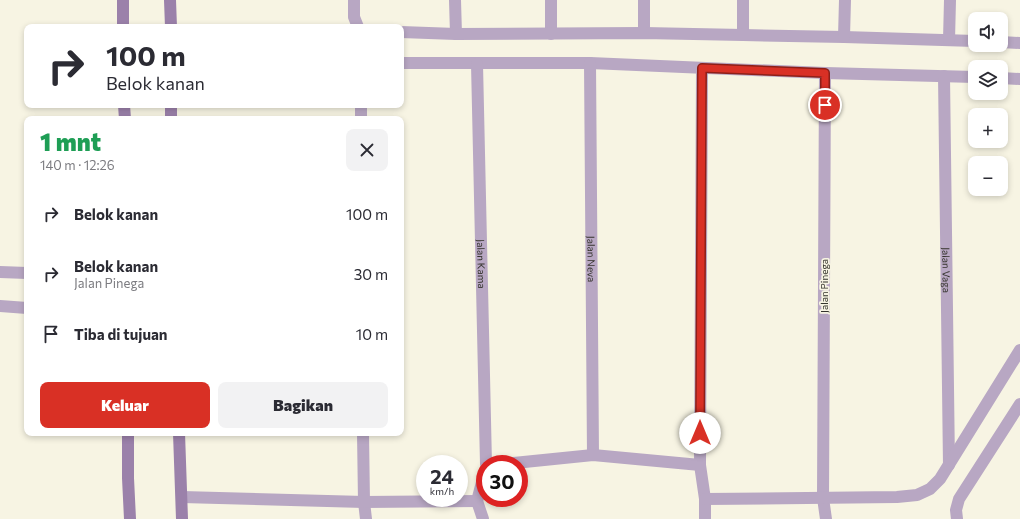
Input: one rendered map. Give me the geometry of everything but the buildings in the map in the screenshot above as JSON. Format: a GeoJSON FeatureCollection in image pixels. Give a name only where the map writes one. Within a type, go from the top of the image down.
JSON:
{"type":"FeatureCollection","features":[{"type":"Feature","properties":{"kind":"street"},"geometry":{"type":"LineString","coordinates":[[123,0],[123,24]]}},
{"type":"Feature","properties":{"kind":"street"},"geometry":{"type":"LineString","coordinates":[[170,0],[171,24]]}},
{"type":"Feature","properties":{"kind":"street"},"geometry":{"type":"LineString","coordinates":[[354,0],[356,22]]}},
{"type":"Feature","properties":{"kind":"street"},"geometry":{"type":"LineString","coordinates":[[455,0],[456,34]]}},
{"type":"Feature","properties":{"kind":"street"},"geometry":{"type":"LineString","coordinates":[[551,0],[551,34]]}},
{"type":"Feature","properties":{"kind":"street"},"geometry":{"type":"LineString","coordinates":[[644,0],[644,34]]}},
{"type":"Feature","properties":{"kind":"street"},"geometry":{"type":"LineString","coordinates":[[743,0],[743,35]]}},
{"type":"Feature","properties":{"kind":"street"},"geometry":{"type":"LineString","coordinates":[[844,36],[845,0]]}},
{"type":"Feature","properties":{"kind":"street"},"geometry":{"type":"LineString","coordinates":[[949,40],[950,0]]}},
{"type":"Feature","properties":{"kind":"street"},"geometry":{"type":"LineString","coordinates":[[404,32],[456,34],[844,36],[968,41]]}},
{"type":"Feature","properties":{"kind":"street"},"geometry":{"type":"LineString","coordinates":[[1008,42],[1020,43]]}},
{"type":"Feature","properties":{"kind":"street"},"geometry":{"type":"LineString","coordinates":[[404,63],[590,64],[968,77]]}},
{"type":"Feature","properties":{"kind":"street","name":"Jalan Kama"},"geometry":{"type":"LineString","coordinates":[[477,64],[486,455]]}},
{"type":"Feature","properties":{"kind":"street","name":"Jalan Neva"},"geometry":{"type":"LineString","coordinates":[[590,64],[593,455]]}},
{"type":"Feature","properties":{"kind":"street"},"geometry":{"type":"LineString","coordinates":[[702,68],[700,465],[705,499],[706,519]]}},
{"type":"Feature","properties":{"kind":"street","name":"Jalan Pinega"},"geometry":{"type":"LineString","coordinates":[[825,73],[823,498],[826,519]]}},
{"type":"Feature","properties":{"kind":"street","name":"Jalan Vaga"},"geometry":{"type":"LineString","coordinates":[[944,76],[949,465]]}},
{"type":"Feature","properties":{"kind":"street"},"geometry":{"type":"LineString","coordinates":[[1008,78],[1020,79]]}},
{"type":"Feature","properties":{"kind":"street"},"geometry":{"type":"LineString","coordinates":[[0,272],[24,273]]}},
{"type":"Feature","properties":{"kind":"street"},"geometry":{"type":"LineString","coordinates":[[0,306],[24,308]]}},
{"type":"Feature","properties":{"kind":"street"},"geometry":{"type":"LineString","coordinates":[[705,499],[897,497],[917,495],[930,489],[940,479],[1020,350]]}},
{"type":"Feature","properties":{"kind":"street"},"geometry":{"type":"LineString","coordinates":[[957,519],[956,510],[959,499],[1020,404]]}},
{"type":"Feature","properties":{"kind":"street"},"geometry":{"type":"LineString","coordinates":[[128,436],[130,519]]}},
{"type":"Feature","properties":{"kind":"street"},"geometry":{"type":"LineString","coordinates":[[179,436],[182,519]]}},
{"type":"Feature","properties":{"kind":"street"},"geometry":{"type":"LineString","coordinates":[[363,436],[364,502],[366,519]]}},
{"type":"Feature","properties":{"kind":"street"},"geometry":{"type":"LineString","coordinates":[[528,462],[593,455],[700,465]]}},
{"type":"Feature","properties":{"kind":"street"},"geometry":{"type":"LineString","coordinates":[[182,497],[364,502],[476,502]]}},
{"type":"Feature","properties":{"kind":"street"},"geometry":{"type":"LineString","coordinates":[[479,507],[483,519]]}},
{"type":"Feature","properties":{"kind":"route"},"geometry":{"type":"LineString","coordinates":[[700,433],[702,68],[825,73],[825,105]]}}]}
